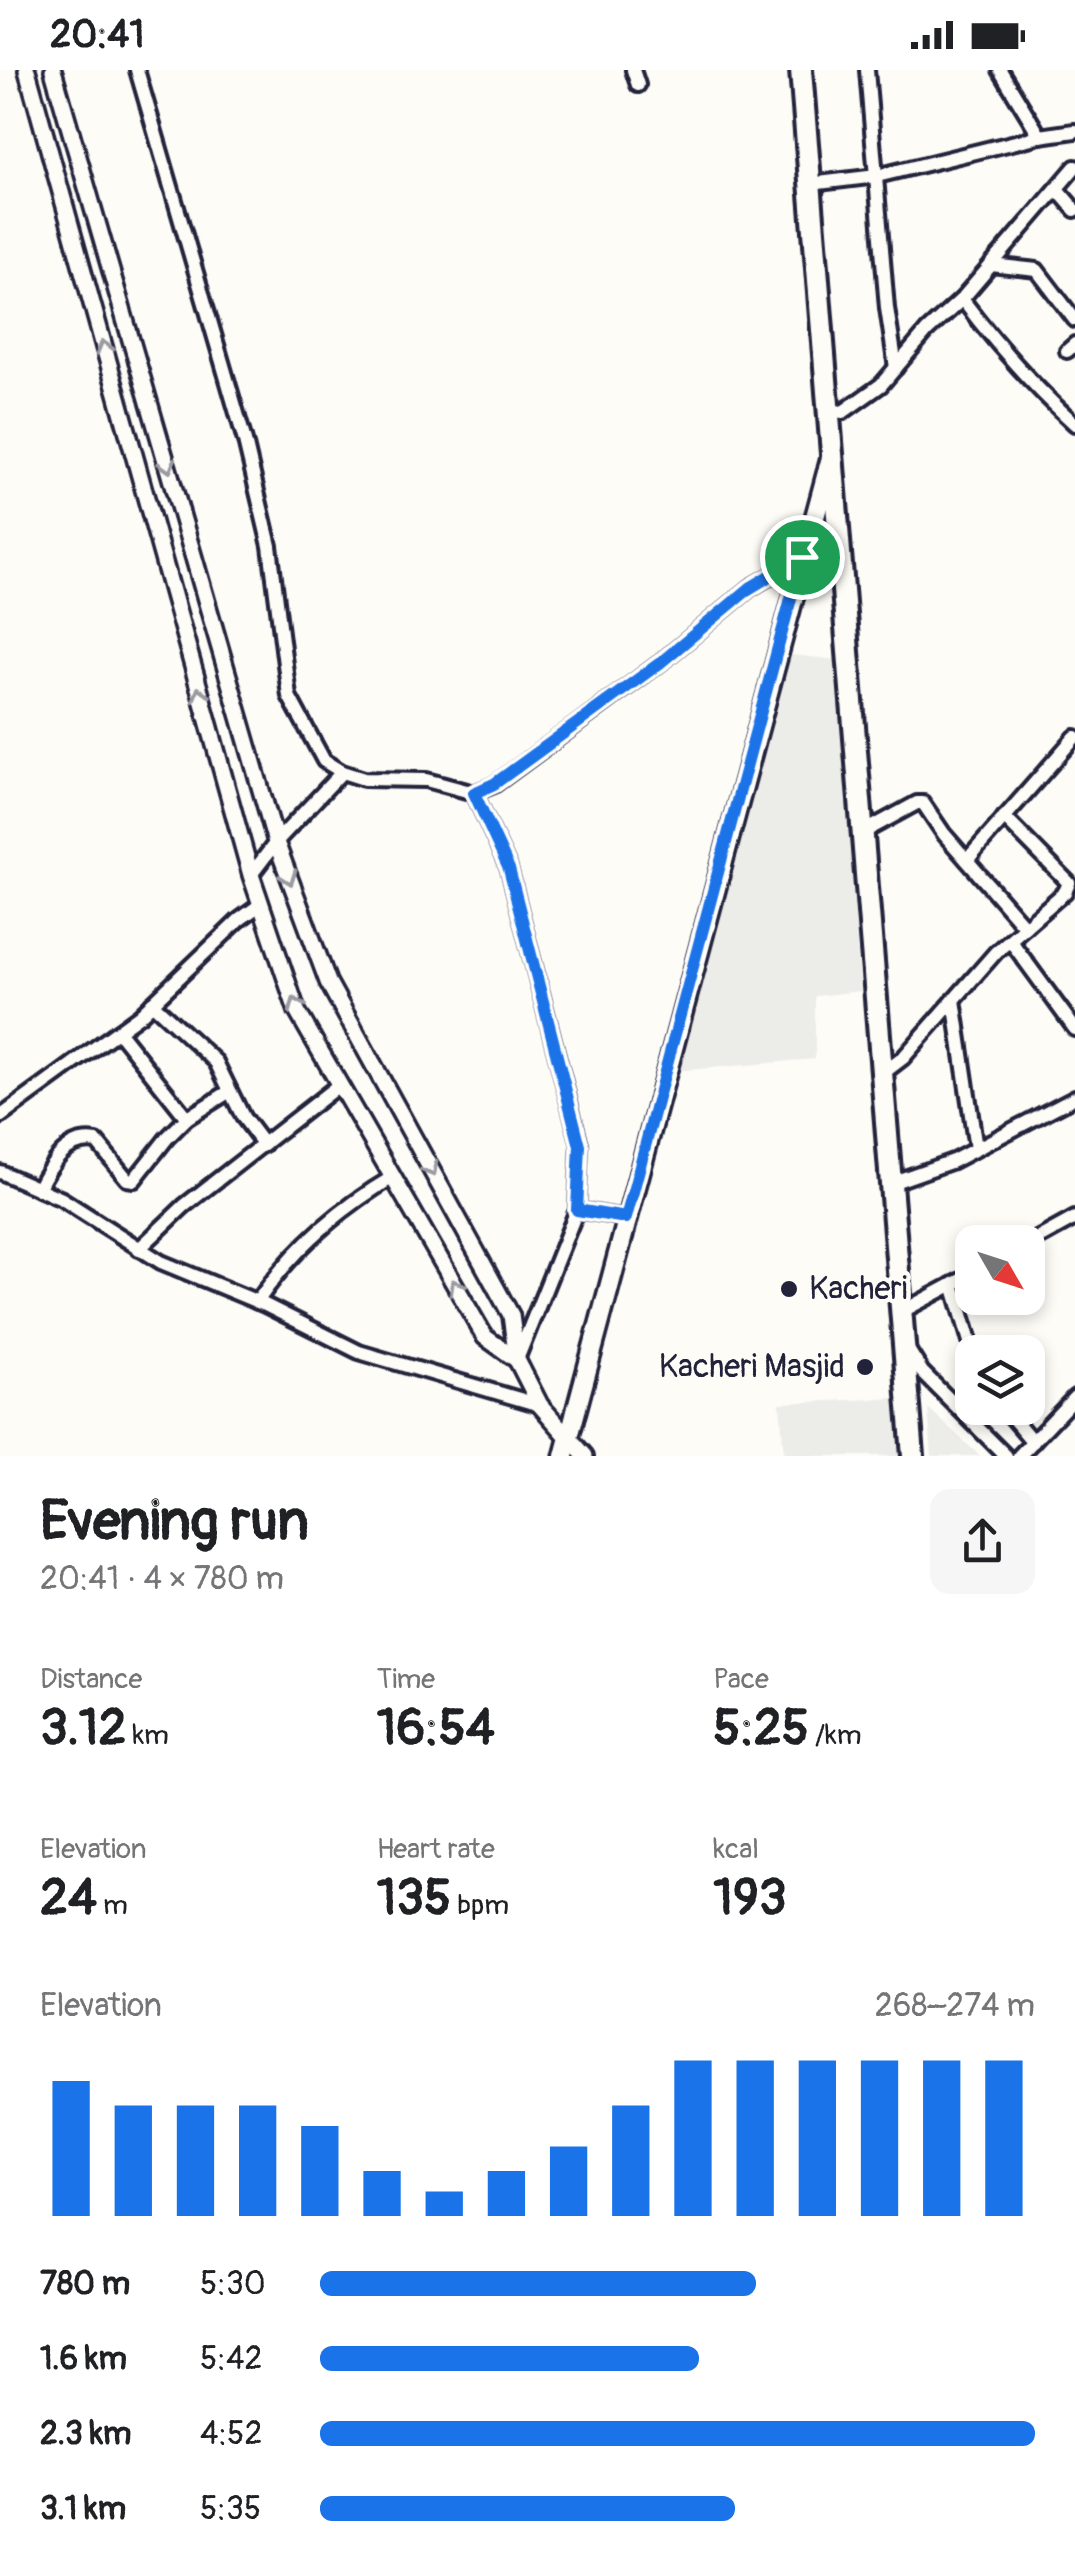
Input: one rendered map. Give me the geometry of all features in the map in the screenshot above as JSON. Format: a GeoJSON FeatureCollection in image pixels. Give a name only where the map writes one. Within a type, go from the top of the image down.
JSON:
{"type":"FeatureCollection","features":[{"type":"Feature","properties":{"kind":"main road"},"geometry":{"type":"LineString","coordinates":[[801,70],[913,1456]]}},
{"type":"Feature","properties":{"kind":"main road"},"geometry":{"type":"LineString","coordinates":[[566,1448],[832,455]]}},
{"type":"Feature","properties":{"kind":"street"},"geometry":{"type":"LineString","coordinates":[[26,70],[250,875],[298,1012],[485,1336],[516,1360]]}},
{"type":"Feature","properties":{"kind":"street"},"geometry":{"type":"LineString","coordinates":[[53,70],[276,842],[328,982],[511,1316],[516,1360],[540,1406],[566,1448],[585,1456]]}},
{"type":"Feature","properties":{"kind":"street"},"geometry":{"type":"LineString","coordinates":[[137,70],[254,476],[270,546],[289,696],[324,761],[364,779],[426,780],[474,793],[494,784],[660,663],[750,588],[802,557]]}},
{"type":"Feature","properties":{"kind":"street"},"geometry":{"type":"LineString","coordinates":[[634,70],[638,84]]}},
{"type":"Feature","properties":{"kind":"street"},"geometry":{"type":"LineString","coordinates":[[868,70],[887,308],[896,368]]}},
{"type":"Feature","properties":{"kind":"street"},"geometry":{"type":"LineString","coordinates":[[1000,70],[1040,136]]}},
{"type":"Feature","properties":{"kind":"street"},"geometry":{"type":"LineString","coordinates":[[810,184],[877,176],[1075,131]]}},
{"type":"Feature","properties":{"kind":"street"},"geometry":{"type":"LineString","coordinates":[[828,410],[843,412],[881,385],[926,331],[962,299],[1075,167]]}},
{"type":"Feature","properties":{"kind":"street"},"geometry":{"type":"LineString","coordinates":[[61,195],[87,189]]}},
{"type":"Feature","properties":{"kind":"street"},"geometry":{"type":"LineString","coordinates":[[1057,189],[1075,210]]}},
{"type":"Feature","properties":{"kind":"street"},"geometry":{"type":"LineString","coordinates":[[72,232],[98,225]]}},
{"type":"Feature","properties":{"kind":"street"},"geometry":{"type":"LineString","coordinates":[[991,265],[1037,270],[1075,320]]}},
{"type":"Feature","properties":{"kind":"street"},"geometry":{"type":"LineString","coordinates":[[962,299],[1042,394],[1075,424]]}},
{"type":"Feature","properties":{"kind":"street"},"geometry":{"type":"LineString","coordinates":[[118,398],[146,393]]}},
{"type":"Feature","properties":{"kind":"street"},"geometry":{"type":"LineString","coordinates":[[967,860],[1075,737]]}},
{"type":"Feature","properties":{"kind":"street"},"geometry":{"type":"LineString","coordinates":[[250,875],[342,772]]}},
{"type":"Feature","properties":{"kind":"street"},"geometry":{"type":"LineString","coordinates":[[474,793],[509,869],[580,1146],[577,1210],[516,1360]]}},
{"type":"Feature","properties":{"kind":"street"},"geometry":{"type":"LineString","coordinates":[[862,833],[918,802],[924,803],[1025,927]]}},
{"type":"Feature","properties":{"kind":"street"},"geometry":{"type":"LineString","coordinates":[[882,1074],[903,1058],[1010,940],[1070,884],[1004,817]]}},
{"type":"Feature","properties":{"kind":"street"},"geometry":{"type":"LineString","coordinates":[[0,1117],[118,1031],[260,904]]}},
{"type":"Feature","properties":{"kind":"street"},"geometry":{"type":"LineString","coordinates":[[1010,940],[1075,1029]]}},
{"type":"Feature","properties":{"kind":"street"},"geometry":{"type":"LineString","coordinates":[[954,1000],[976,1149]]}},
{"type":"Feature","properties":{"kind":"street"},"geometry":{"type":"LineString","coordinates":[[152,1003],[216,1062],[243,1117],[264,1145]]}},
{"type":"Feature","properties":{"kind":"street"},"geometry":{"type":"LineString","coordinates":[[118,1031],[187,1118]]}},
{"type":"Feature","properties":{"kind":"street"},"geometry":{"type":"LineString","coordinates":[[138,1249],[184,1206],[340,1084]]}},
{"type":"Feature","properties":{"kind":"street"},"geometry":{"type":"LineString","coordinates":[[38,1189],[52,1162],[85,1140],[98,1142],[127,1179],[134,1180],[187,1118],[230,1091]]}},
{"type":"Feature","properties":{"kind":"street"},"geometry":{"type":"LineString","coordinates":[[891,1183],[976,1149],[1075,1098]]}},
{"type":"Feature","properties":{"kind":"street"},"geometry":{"type":"LineString","coordinates":[[0,1172],[62,1199],[138,1249],[358,1352],[540,1406]]}},
{"type":"Feature","properties":{"kind":"street"},"geometry":{"type":"LineString","coordinates":[[257,1302],[323,1226],[393,1176]]}},
{"type":"Feature","properties":{"kind":"street"},"geometry":{"type":"LineString","coordinates":[[577,1210],[626,1218]]}},
{"type":"Feature","properties":{"kind":"street"},"geometry":{"type":"LineString","coordinates":[[1045,1235],[1075,1218]]}},
{"type":"Feature","properties":{"kind":"street"},"geometry":{"type":"LineString","coordinates":[[901,1312],[953,1284],[969,1335]]}},
{"type":"Feature","properties":{"kind":"street"},"geometry":{"type":"LineString","coordinates":[[904,1341],[922,1372],[1006,1456]]}},
{"type":"Feature","properties":{"kind":"street"},"geometry":{"type":"LineString","coordinates":[[1019,1456],[1075,1397]]}},
{"type":"Feature","properties":{"kind":"street"},"geometry":{"type":"LineString","coordinates":[[1018,1425],[1033,1442]]}},
{"type":"Feature","properties":{"kind":"shaded area"},"geometry":{"type":"Polygon","coordinates":[[[782,654],[838,660],[860,991],[815,996],[815,1059],[674,1071],[782,654]]]}},
{"type":"Feature","properties":{"kind":"shaded area"},"geometry":{"type":"Polygon","coordinates":[[[900,1398],[904,1456],[784,1456],[780,1403],[900,1398]]]}},
{"type":"Feature","properties":{"kind":"shaded area"},"geometry":{"type":"Polygon","coordinates":[[[928,1408],[980,1456],[932,1456],[928,1408]]]}},
{"type":"Feature","properties":{"kind":"place","name":"Kacheri"},"geometry":{"type":"Point","coordinates":[789,1289]}},
{"type":"Feature","properties":{"kind":"place","name":"Kacheri Masjid"},"geometry":{"type":"Point","coordinates":[865,1367]}},
{"type":"Feature","properties":{"kind":"route"},"geometry":{"type":"LineString","coordinates":[[802,557],[626,1218],[577,1210],[580,1146],[509,869],[474,793],[494,784],[660,663],[750,588],[802,557]]}}]}
